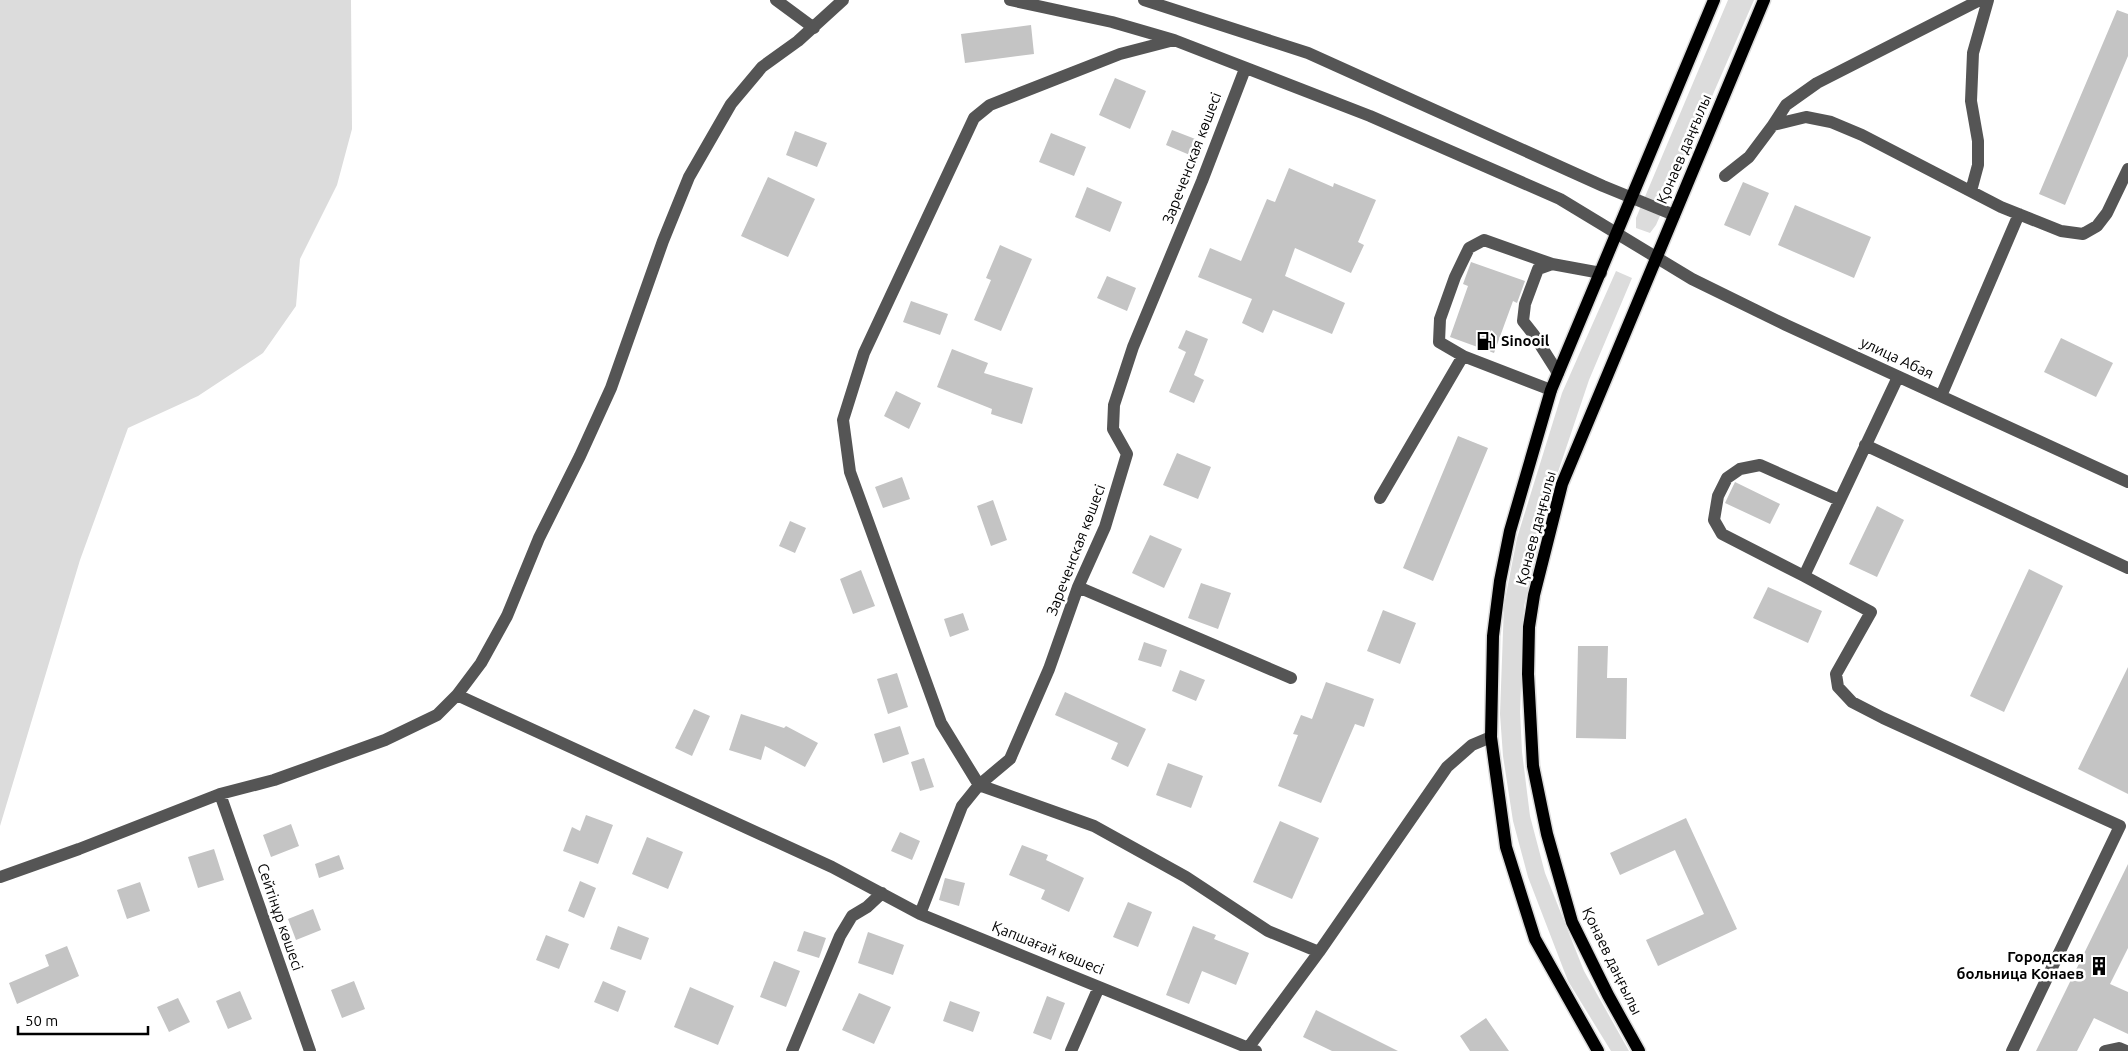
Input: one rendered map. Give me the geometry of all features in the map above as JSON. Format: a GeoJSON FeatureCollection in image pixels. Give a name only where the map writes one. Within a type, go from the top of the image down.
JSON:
{"type":"FeatureCollection","features":[{"type":"Feature","properties":{"kind":"main road","name":"Қонаев даңғылы"},"geometry":{"type":"LineString","coordinates":[[1598,1051],[1535,938],[1506,847],[1491,737],[1493,636],[1500,581],[1510,530],[1551,390],[1714,0]]}},
{"type":"Feature","properties":{"kind":"main road","name":"Қонаев даңғылы"},"geometry":{"type":"LineString","coordinates":[[1639,1051],[1608,995],[1570,913],[1547,834],[1533,766],[1528,674],[1529,627],[1534,595],[1562,484],[1764,0]]}},
{"type":"Feature","properties":{"kind":"street"},"geometry":{"type":"LineString","coordinates":[[776,0],[814,28]]}},
{"type":"Feature","properties":{"kind":"street"},"geometry":{"type":"LineString","coordinates":[[0,877],[79,850],[220,794],[274,780],[385,740],[437,715],[457,695],[481,663],[507,616],[539,538],[607,397],[663,241],[689,177],[731,104],[762,67],[814,28],[843,0]]}},
{"type":"Feature","properties":{"kind":"street","name":"улица Абая"},"geometry":{"type":"LineString","coordinates":[[1010,0],[1112,22],[1174,40],[1370,116],[1560,199],[1658,256],[1692,279],[2128,482]]}},
{"type":"Feature","properties":{"kind":"street"},"geometry":{"type":"LineString","coordinates":[[1144,0],[1308,53],[1632,198],[1674,214]]}},
{"type":"Feature","properties":{"kind":"street"},"geometry":{"type":"LineString","coordinates":[[1725,176],[1749,157],[1786,105],[1817,83],[1980,0]]}},
{"type":"Feature","properties":{"kind":"street"},"geometry":{"type":"LineString","coordinates":[[1971,191],[1978,165],[1978,141],[1971,101],[1974,53],[1988,0]]}},
{"type":"Feature","properties":{"kind":"street"},"geometry":{"type":"LineString","coordinates":[[1174,40],[1120,54],[990,105],[974,118],[864,353],[842,420],[850,472],[941,723],[979,785],[1094,826],[1186,876],[1268,931],[1319,952]]}},
{"type":"Feature","properties":{"kind":"street","name":"Зареченская көшесі"},"geometry":{"type":"LineString","coordinates":[[920,914],[962,806],[979,785],[1010,759],[1049,669],[1078,588],[1105,527],[1127,454],[1113,429],[1114,405],[1133,347],[1202,182],[1245,69]]}},
{"type":"Feature","properties":{"kind":"street"},"geometry":{"type":"LineString","coordinates":[[1773,125],[1806,117],[1831,122],[1862,135],[2019,214],[2061,231],[2083,234],[2097,226],[2107,214],[2128,169]]}},
{"type":"Feature","properties":{"kind":"street"},"geometry":{"type":"LineString","coordinates":[[1941,396],[2019,214]]}},
{"type":"Feature","properties":{"kind":"street"},"geometry":{"type":"LineString","coordinates":[[1551,390],[1463,356],[1439,342],[1440,318],[1454,277],[1469,248],[1484,240],[1552,264],[1601,273]]}},
{"type":"Feature","properties":{"kind":"street"},"geometry":{"type":"LineString","coordinates":[[1552,264],[1538,269],[1524,304],[1523,321],[1558,373]]}},
{"type":"Feature","properties":{"kind":"street"},"geometry":{"type":"LineString","coordinates":[[1380,498],[1463,356]]}},
{"type":"Feature","properties":{"kind":"street"},"geometry":{"type":"LineString","coordinates":[[1804,576],[1898,376]]}},
{"type":"Feature","properties":{"kind":"street"},"geometry":{"type":"LineString","coordinates":[[1865,445],[2128,568]]}},
{"type":"Feature","properties":{"kind":"street"},"geometry":{"type":"LineString","coordinates":[[1839,500],[1760,465],[1740,469],[1727,478],[1718,496],[1714,520],[1722,534],[1871,612],[1836,674],[1838,687],[1852,702],[2120,826],[2012,1051]]}},
{"type":"Feature","properties":{"kind":"street"},"geometry":{"type":"LineString","coordinates":[[1078,588],[1291,678]]}},
{"type":"Feature","properties":{"kind":"street","name":"Қапшағай көшесі"},"geometry":{"type":"LineString","coordinates":[[457,695],[832,867],[920,914],[1252,1049]]}},
{"type":"Feature","properties":{"kind":"street"},"geometry":{"type":"LineString","coordinates":[[1252,1049],[1447,768],[1472,745],[1491,737]]}},
{"type":"Feature","properties":{"kind":"street","name":"Сейтінұр көшесі"},"geometry":{"type":"LineString","coordinates":[[220,794],[307,1050]]}},
{"type":"Feature","properties":{"kind":"street"},"geometry":{"type":"LineString","coordinates":[[792,1051],[840,936],[852,916],[868,907],[882,893]]}},
{"type":"Feature","properties":{"kind":"street"},"geometry":{"type":"LineString","coordinates":[[1071,1051],[1099,987]]}},
{"type":"Feature","properties":{"kind":"street"},"geometry":{"type":"LineString","coordinates":[[2105,1051],[2119,1048],[2126,1051]]}},
{"type":"Feature","properties":{"kind":"shaded area"},"geometry":{"type":"Polygon","coordinates":[[[0,0],[351,0],[352,129],[337,185],[300,259],[296,306],[263,353],[198,396],[128,428],[80,560],[0,826],[0,0]]]}},
{"type":"Feature","properties":{"kind":"shaded area"},"geometry":{"type":"Polygon","coordinates":[[[1728,0],[1754,0],[1656,225],[1650,233],[1636,228],[1636,218],[1728,0]]]}},
{"type":"Feature","properties":{"kind":"shaded area"},"geometry":{"type":"Polygon","coordinates":[[[1616,271],[1632,278],[1589,380],[1557,475],[1524,606],[1520,712],[1522,752],[1530,816],[1545,873],[1584,971],[1629,1051],[1611,1051],[1568,981],[1528,877],[1513,821],[1503,756],[1500,714],[1504,605],[1517,538],[1562,393],[1616,271]]]}},
{"type":"Feature","properties":{"kind":"building"},"geometry":{"type":"Polygon","coordinates":[[[2117,10],[2128,14],[2128,56],[2065,205],[2039,194],[2117,10]]]}},
{"type":"Feature","properties":{"kind":"building"},"geometry":{"type":"Polygon","coordinates":[[[1031,25],[1034,54],[965,63],[961,34],[1031,25]]]}},
{"type":"Feature","properties":{"kind":"building"},"geometry":{"type":"Polygon","coordinates":[[[1115,78],[1146,91],[1130,129],[1099,115],[1115,78]]]}},
{"type":"Feature","properties":{"kind":"building"},"geometry":{"type":"Polygon","coordinates":[[[1172,130],[1203,142],[1197,158],[1166,145],[1172,130]]]}},
{"type":"Feature","properties":{"kind":"building"},"geometry":{"type":"Polygon","coordinates":[[[795,131],[827,143],[817,167],[786,155],[795,131]]]}},
{"type":"Feature","properties":{"kind":"building"},"geometry":{"type":"Polygon","coordinates":[[[1051,133],[1086,147],[1074,176],[1039,162],[1051,133]]]}},
{"type":"Feature","properties":{"kind":"building"},"geometry":{"type":"Polygon","coordinates":[[[1289,168],[1333,187],[1334,183],[1376,200],[1358,242],[1364,245],[1351,273],[1295,248],[1285,276],[1345,303],[1332,334],[1273,310],[1263,333],[1242,323],[1252,299],[1198,277],[1210,248],[1241,261],[1267,199],[1275,202],[1289,168]]]}},
{"type":"Feature","properties":{"kind":"building"},"geometry":{"type":"Polygon","coordinates":[[[768,177],[815,199],[788,257],[741,236],[768,177]]]}},
{"type":"Feature","properties":{"kind":"building"},"geometry":{"type":"Polygon","coordinates":[[[1743,182],[1769,193],[1750,236],[1724,225],[1743,182]]]}},
{"type":"Feature","properties":{"kind":"building"},"geometry":{"type":"Polygon","coordinates":[[[1087,187],[1122,202],[1110,232],[1075,217],[1087,187]]]}},
{"type":"Feature","properties":{"kind":"building"},"geometry":{"type":"Polygon","coordinates":[[[1795,205],[1871,237],[1854,278],[1778,245],[1795,205]]]}},
{"type":"Feature","properties":{"kind":"building"},"geometry":{"type":"Polygon","coordinates":[[[1000,245],[1032,259],[1001,331],[974,320],[991,280],[986,278],[1000,245]]]}},
{"type":"Feature","properties":{"kind":"building"},"geometry":{"type":"Polygon","coordinates":[[[1471,262],[1525,281],[1517,303],[1513,301],[1494,353],[1450,337],[1468,286],[1463,284],[1471,262]]]}},
{"type":"Feature","properties":{"kind":"building"},"geometry":{"type":"Polygon","coordinates":[[[1107,276],[1136,288],[1127,311],[1097,298],[1107,276]]]}},
{"type":"Feature","properties":{"kind":"building"},"geometry":{"type":"Polygon","coordinates":[[[911,301],[948,314],[940,335],[903,322],[911,301]]]}},
{"type":"Feature","properties":{"kind":"building"},"geometry":{"type":"Polygon","coordinates":[[[1186,330],[1208,339],[1194,375],[1204,380],[1194,403],[1169,392],[1186,352],[1178,348],[1186,330]]]}},
{"type":"Feature","properties":{"kind":"building"},"geometry":{"type":"Polygon","coordinates":[[[2061,338],[2113,363],[2096,397],[2044,372],[2061,338]]]}},
{"type":"Feature","properties":{"kind":"building"},"geometry":{"type":"Polygon","coordinates":[[[952,349],[988,363],[984,373],[1033,388],[1022,424],[991,414],[992,409],[937,387],[952,349]]]}},
{"type":"Feature","properties":{"kind":"building"},"geometry":{"type":"Polygon","coordinates":[[[896,391],[921,403],[909,429],[884,416],[896,391]]]}},
{"type":"Feature","properties":{"kind":"building"},"geometry":{"type":"Polygon","coordinates":[[[1458,436],[1488,448],[1433,581],[1403,568],[1458,436]]]}},
{"type":"Feature","properties":{"kind":"building"},"geometry":{"type":"Polygon","coordinates":[[[1177,453],[1211,467],[1198,499],[1163,485],[1177,453]]]}},
{"type":"Feature","properties":{"kind":"building"},"geometry":{"type":"Polygon","coordinates":[[[902,477],[910,499],[883,508],[875,487],[902,477]]]}},
{"type":"Feature","properties":{"kind":"building"},"geometry":{"type":"Polygon","coordinates":[[[1735,482],[1780,504],[1770,524],[1725,503],[1735,482]]]}},
{"type":"Feature","properties":{"kind":"building"},"geometry":{"type":"Polygon","coordinates":[[[993,500],[1007,540],[991,546],[977,506],[993,500]]]}},
{"type":"Feature","properties":{"kind":"building"},"geometry":{"type":"Polygon","coordinates":[[[1877,506],[1904,520],[1877,577],[1849,564],[1877,506]]]}},
{"type":"Feature","properties":{"kind":"building"},"geometry":{"type":"Polygon","coordinates":[[[790,521],[806,528],[795,553],[779,546],[790,521]]]}},
{"type":"Feature","properties":{"kind":"building"},"geometry":{"type":"Polygon","coordinates":[[[1150,535],[1182,549],[1164,588],[1132,573],[1150,535]]]}},
{"type":"Feature","properties":{"kind":"building"},"geometry":{"type":"Polygon","coordinates":[[[2029,569],[2063,586],[2004,712],[1970,696],[2029,569]]]}},
{"type":"Feature","properties":{"kind":"building"},"geometry":{"type":"Polygon","coordinates":[[[861,570],[875,606],[853,614],[840,579],[861,570]]]}},
{"type":"Feature","properties":{"kind":"building"},"geometry":{"type":"Polygon","coordinates":[[[1201,583],[1231,593],[1218,629],[1188,618],[1201,583]]]}},
{"type":"Feature","properties":{"kind":"building"},"geometry":{"type":"Polygon","coordinates":[[[1768,587],[1822,611],[1808,643],[1753,618],[1768,587]]]}},
{"type":"Feature","properties":{"kind":"building"},"geometry":{"type":"Polygon","coordinates":[[[1383,610],[1416,623],[1400,664],[1367,651],[1383,610]]]}},
{"type":"Feature","properties":{"kind":"building"},"geometry":{"type":"Polygon","coordinates":[[[963,613],[969,630],[950,637],[944,619],[963,613]]]}},
{"type":"Feature","properties":{"kind":"building"},"geometry":{"type":"Polygon","coordinates":[[[1144,642],[1167,650],[1161,667],[1138,660],[1144,642]]]}},
{"type":"Feature","properties":{"kind":"building"},"geometry":{"type":"Polygon","coordinates":[[[1578,646],[1608,646],[1607,678],[1627,678],[1626,739],[1576,738],[1578,646]]]}},
{"type":"Feature","properties":{"kind":"building"},"geometry":{"type":"Polygon","coordinates":[[[2128,667],[2128,794],[2078,769],[2128,667]]]}},
{"type":"Feature","properties":{"kind":"building"},"geometry":{"type":"Polygon","coordinates":[[[1180,670],[1205,680],[1196,701],[1172,691],[1180,670]]]}},
{"type":"Feature","properties":{"kind":"building"},"geometry":{"type":"Polygon","coordinates":[[[897,673],[908,707],[888,714],[877,679],[897,673]]]}},
{"type":"Feature","properties":{"kind":"building"},"geometry":{"type":"Polygon","coordinates":[[[1326,682],[1374,699],[1364,727],[1355,724],[1321,803],[1278,786],[1298,735],[1293,734],[1301,715],[1312,719],[1326,682]]]}},
{"type":"Feature","properties":{"kind":"building"},"geometry":{"type":"Polygon","coordinates":[[[1065,692],[1146,729],[1128,767],[1111,759],[1118,743],[1055,715],[1065,692]]]}},
{"type":"Feature","properties":{"kind":"building"},"geometry":{"type":"Polygon","coordinates":[[[694,709],[710,716],[692,756],[675,748],[694,709]]]}},
{"type":"Feature","properties":{"kind":"building"},"geometry":{"type":"Polygon","coordinates":[[[741,714],[784,728],[786,726],[818,743],[805,767],[765,746],[761,760],[729,750],[741,714]]]}},
{"type":"Feature","properties":{"kind":"building"},"geometry":{"type":"Polygon","coordinates":[[[900,726],[909,754],[883,763],[874,734],[900,726]]]}},
{"type":"Feature","properties":{"kind":"building"},"geometry":{"type":"Polygon","coordinates":[[[924,758],[934,787],[920,791],[911,762],[924,758]]]}},
{"type":"Feature","properties":{"kind":"building"},"geometry":{"type":"Polygon","coordinates":[[[1168,763],[1203,776],[1191,808],[1156,795],[1168,763]]]}},
{"type":"Feature","properties":{"kind":"building"},"geometry":{"type":"Polygon","coordinates":[[[586,815],[613,825],[598,864],[563,851],[572,827],[580,831],[586,815]]]}},
{"type":"Feature","properties":{"kind":"building"},"geometry":{"type":"Polygon","coordinates":[[[1686,818],[1737,929],[1658,966],[1646,940],[1704,914],[1675,850],[1620,875],[1610,853],[1686,818]]]}},
{"type":"Feature","properties":{"kind":"building"},"geometry":{"type":"Polygon","coordinates":[[[1280,821],[1319,838],[1292,899],[1253,882],[1280,821]]]}},
{"type":"Feature","properties":{"kind":"building"},"geometry":{"type":"Polygon","coordinates":[[[291,824],[299,846],[271,857],[263,835],[291,824]]]}},
{"type":"Feature","properties":{"kind":"building"},"geometry":{"type":"Polygon","coordinates":[[[900,832],[920,841],[912,860],[891,851],[900,832]]]}},
{"type":"Feature","properties":{"kind":"building"},"geometry":{"type":"Polygon","coordinates":[[[647,837],[683,852],[668,889],[632,874],[647,837]]]}},
{"type":"Feature","properties":{"kind":"building"},"geometry":{"type":"Polygon","coordinates":[[[1022,845],[1048,855],[1046,860],[1084,878],[1069,912],[1041,899],[1045,890],[1009,875],[1022,845]]]}},
{"type":"Feature","properties":{"kind":"building"},"geometry":{"type":"Polygon","coordinates":[[[214,849],[224,880],[198,888],[188,857],[214,849]]]}},
{"type":"Feature","properties":{"kind":"building"},"geometry":{"type":"Polygon","coordinates":[[[339,855],[344,869],[319,878],[315,864],[339,855]]]}},
{"type":"Feature","properties":{"kind":"building","name":"Городская больница Конаев"},"geometry":{"type":"Polygon","coordinates":[[[2128,864],[2128,948],[2110,984],[2128,992],[2128,1034],[2094,1018],[2077,1051],[2036,1051],[2128,864]]]}},
{"type":"Feature","properties":{"kind":"building"},"geometry":{"type":"Polygon","coordinates":[[[945,878],[965,883],[959,906],[939,900],[945,878]]]}},
{"type":"Feature","properties":{"kind":"building"},"geometry":{"type":"Polygon","coordinates":[[[580,881],[596,888],[584,918],[568,911],[580,881]]]}},
{"type":"Feature","properties":{"kind":"building"},"geometry":{"type":"Polygon","coordinates":[[[140,882],[150,911],[127,919],[117,890],[140,882]]]}},
{"type":"Feature","properties":{"kind":"building"},"geometry":{"type":"Polygon","coordinates":[[[1128,902],[1152,912],[1138,947],[1113,937],[1128,902]]]}},
{"type":"Feature","properties":{"kind":"building"},"geometry":{"type":"Polygon","coordinates":[[[313,909],[321,930],[296,940],[288,919],[313,909]]]}},
{"type":"Feature","properties":{"kind":"building"},"geometry":{"type":"Polygon","coordinates":[[[618,926],[649,938],[641,960],[610,949],[618,926]]]}},
{"type":"Feature","properties":{"kind":"building"},"geometry":{"type":"Polygon","coordinates":[[[1193,926],[1216,935],[1214,939],[1249,953],[1236,985],[1202,971],[1189,1004],[1166,995],[1193,926]]]}},
{"type":"Feature","properties":{"kind":"building"},"geometry":{"type":"Polygon","coordinates":[[[804,931],[826,938],[819,958],[797,951],[804,931]]]}},
{"type":"Feature","properties":{"kind":"building"},"geometry":{"type":"Polygon","coordinates":[[[868,932],[904,945],[893,975],[858,963],[868,932]]]}},
{"type":"Feature","properties":{"kind":"building"},"geometry":{"type":"Polygon","coordinates":[[[546,935],[569,944],[559,969],[536,960],[546,935]]]}},
{"type":"Feature","properties":{"kind":"building"},"geometry":{"type":"Polygon","coordinates":[[[67,946],[79,976],[17,1004],[9,983],[49,966],[45,955],[67,946]]]}},
{"type":"Feature","properties":{"kind":"building"},"geometry":{"type":"Polygon","coordinates":[[[774,961],[800,971],[786,1007],[760,997],[774,961]]]}},
{"type":"Feature","properties":{"kind":"building"},"geometry":{"type":"Polygon","coordinates":[[[354,981],[365,1009],[342,1018],[331,990],[354,981]]]}},
{"type":"Feature","properties":{"kind":"building"},"geometry":{"type":"Polygon","coordinates":[[[603,981],[626,991],[618,1012],[594,1002],[603,981]]]}},
{"type":"Feature","properties":{"kind":"building"},"geometry":{"type":"Polygon","coordinates":[[[690,987],[734,1006],[718,1045],[674,1027],[690,987]]]}},
{"type":"Feature","properties":{"kind":"building"},"geometry":{"type":"Polygon","coordinates":[[[240,991],[252,1019],[228,1029],[216,1001],[240,991]]]}},
{"type":"Feature","properties":{"kind":"building"},"geometry":{"type":"Polygon","coordinates":[[[859,993],[891,1007],[874,1044],[842,1030],[859,993]]]}},
{"type":"Feature","properties":{"kind":"building"},"geometry":{"type":"Polygon","coordinates":[[[1047,996],[1065,1003],[1051,1040],[1033,1033],[1047,996]]]}},
{"type":"Feature","properties":{"kind":"building"},"geometry":{"type":"Polygon","coordinates":[[[178,998],[190,1022],[169,1032],[157,1007],[178,998]]]}},
{"type":"Feature","properties":{"kind":"building"},"geometry":{"type":"Polygon","coordinates":[[[950,1001],[980,1012],[973,1032],[943,1021],[950,1001]]]}},
{"type":"Feature","properties":{"kind":"building"},"geometry":{"type":"Polygon","coordinates":[[[1316,1010],[1398,1051],[1332,1051],[1303,1037],[1316,1010]]]}},
{"type":"Feature","properties":{"kind":"building"},"geometry":{"type":"Polygon","coordinates":[[[1486,1018],[1509,1051],[1470,1051],[1460,1036],[1486,1018]]]}},
{"type":"Feature","properties":{"kind":"place","name":"Sinooil"},"geometry":{"type":"Point","coordinates":[1486,341]}},
{"type":"Feature","properties":{"kind":"place","name":"Городская больница Конаев"},"geometry":{"type":"Point","coordinates":[2099,966]}}]}
